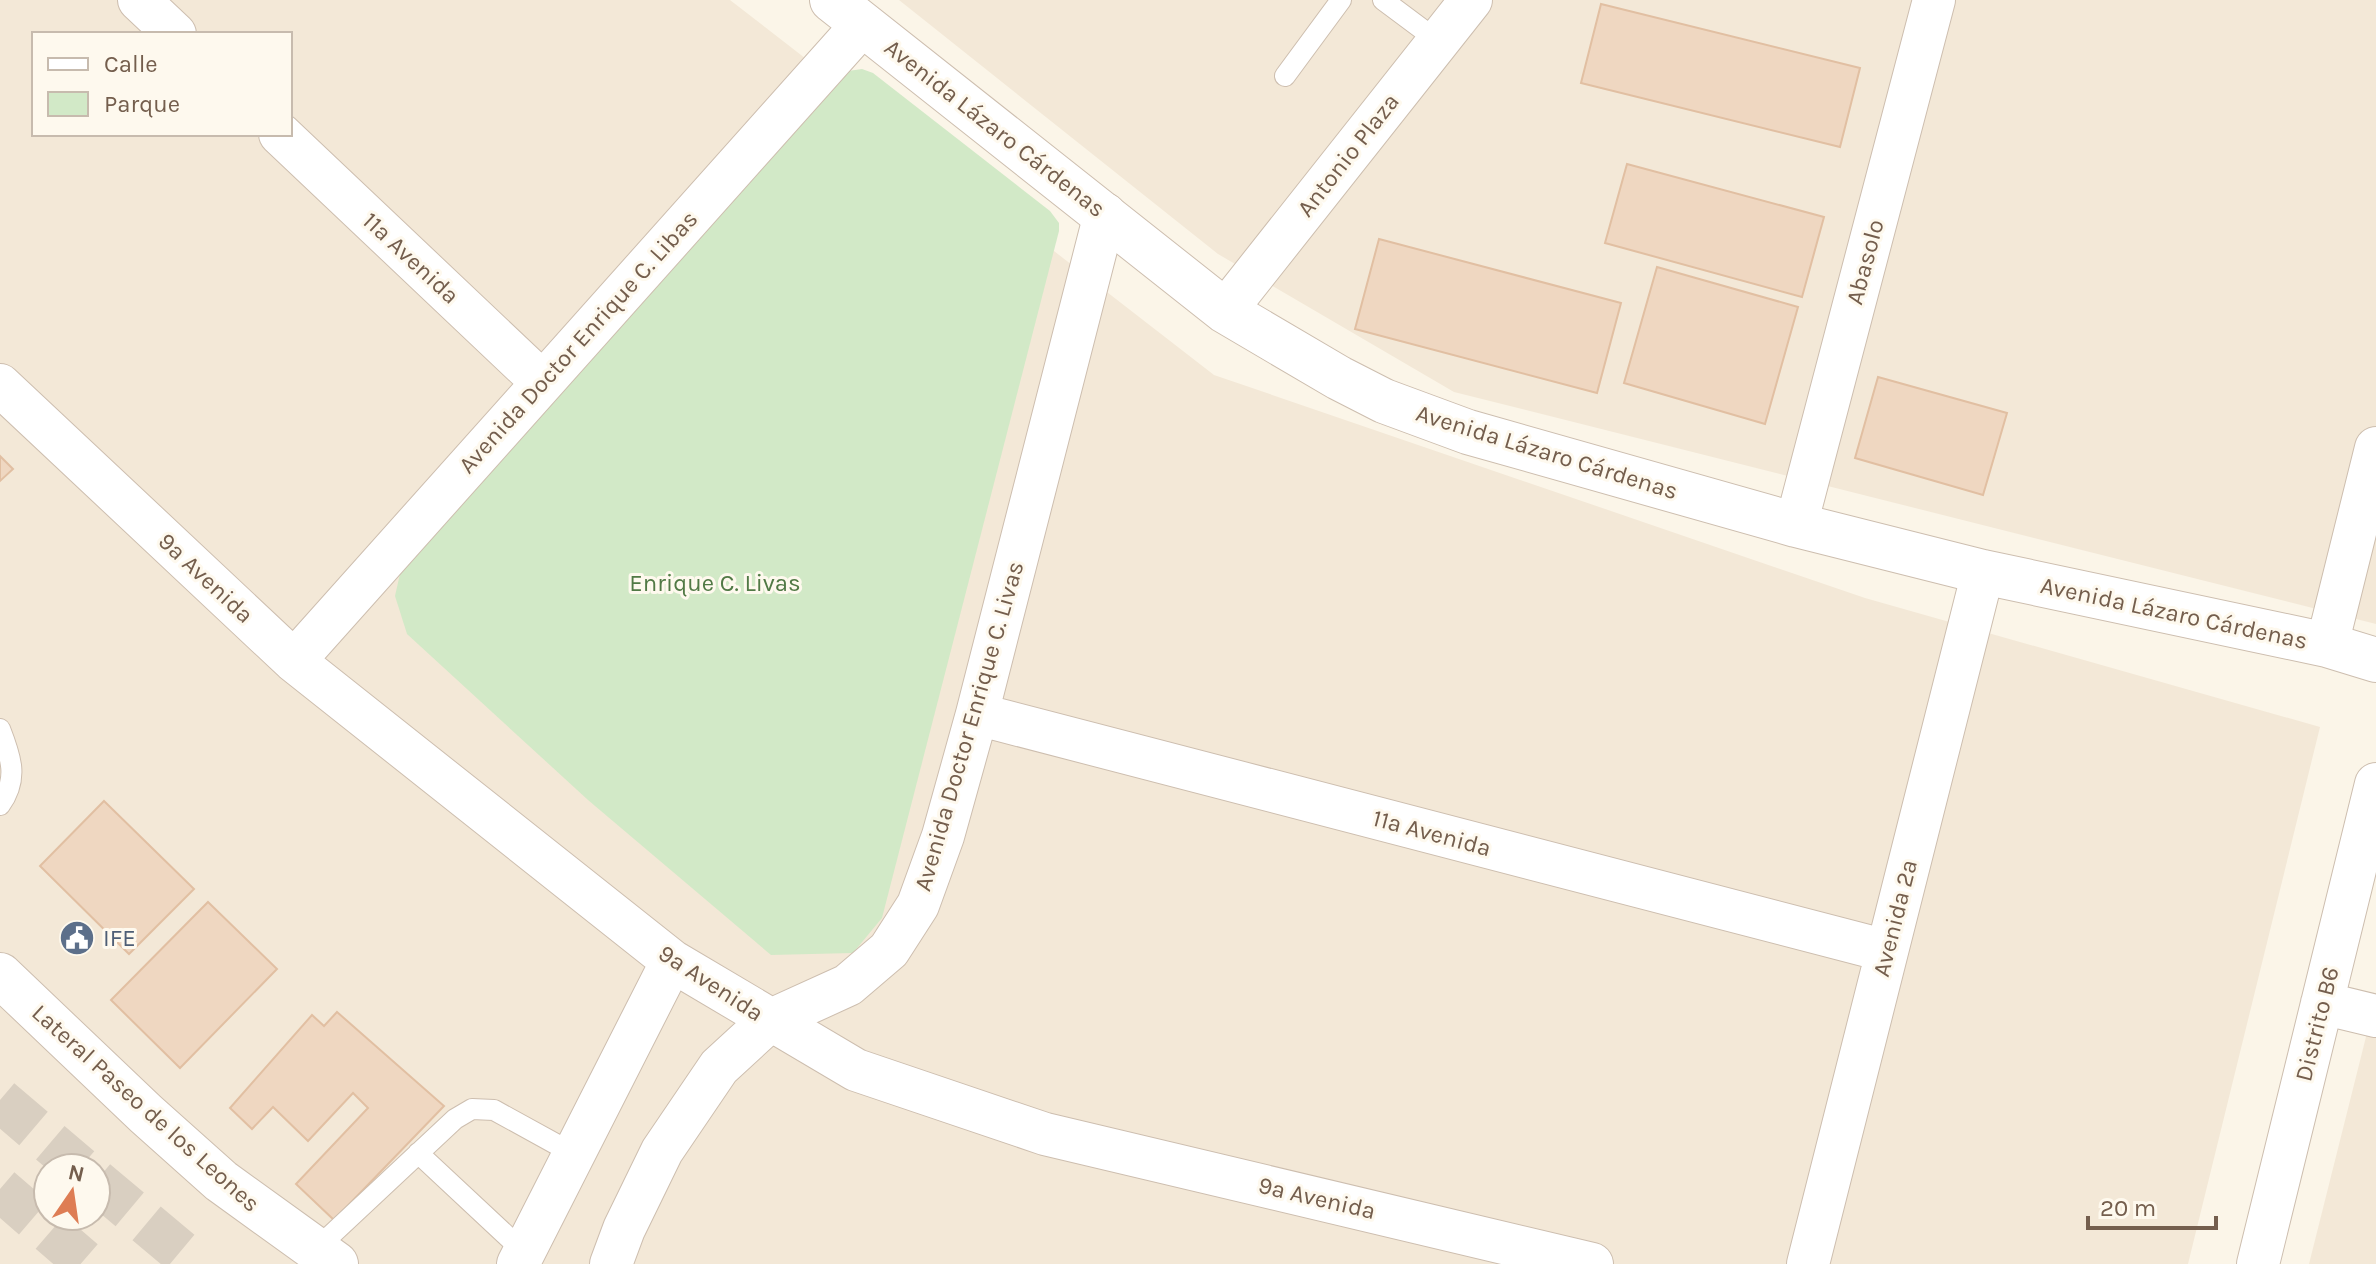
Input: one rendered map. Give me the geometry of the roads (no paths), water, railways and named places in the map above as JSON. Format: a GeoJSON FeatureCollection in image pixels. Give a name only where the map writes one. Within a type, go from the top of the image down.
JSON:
{"type":"FeatureCollection","features":[{"type":"Feature","properties":{"kind":"street"},"geometry":{"type":"LineString","coordinates":[[139,0],[173,32]]}},
{"type":"Feature","properties":{"kind":"street","name":"Antonio Plaza"},"geometry":{"type":"LineString","coordinates":[[1225,311],[1471,0]]}},
{"type":"Feature","properties":{"kind":"street","name":"Abasolo"},"geometry":{"type":"LineString","coordinates":[[1796,525],[1934,0]]}},
{"type":"Feature","properties":{"kind":"street","name":"Avenida Lázaro Cárdenas"},"geometry":{"type":"LineString","coordinates":[[847,12],[1225,311],[1384,401],[1468,432],[1796,525],[1983,572],[2327,645],[2376,660]]}},
{"type":"Feature","properties":{"kind":"street","name":"Avenida Doctor Enrique C. Libas"},"geometry":{"type":"LineString","coordinates":[[294,661],[542,382],[847,12]]}},
{"type":"Feature","properties":{"kind":"street","name":"11a Avenida"},"geometry":{"type":"LineString","coordinates":[[282,136],[542,382]]}},
{"type":"Feature","properties":{"kind":"street","name":"Avenida Doctor Enrique C. Livas"},"geometry":{"type":"LineString","coordinates":[[611,1264],[624,1229],[662,1151],[719,1067],[769,1021],[848,985],[889,950],[918,905],[943,836],[977,714],[1105,214]]}},
{"type":"Feature","properties":{"kind":"street","name":"9a Avenida"},"geometry":{"type":"LineString","coordinates":[[0,385],[294,661],[672,961],[856,1070],[1045,1134],[1592,1264]]}},
{"type":"Feature","properties":{"kind":"street"},"geometry":{"type":"LineString","coordinates":[[2327,645],[2376,448]]}},
{"type":"Feature","properties":{"kind":"street","name":"Avenida 2a"},"geometry":{"type":"LineString","coordinates":[[1808,1264],[1983,572]]}},
{"type":"Feature","properties":{"kind":"street","name":"11a Avenida"},"geometry":{"type":"LineString","coordinates":[[977,714],[1887,951]]}},
{"type":"Feature","properties":{"kind":"street","name":"Distrito B6"},"geometry":{"type":"LineString","coordinates":[[2258,1264],[2376,784]]}},
{"type":"Feature","properties":{"kind":"street"},"geometry":{"type":"LineString","coordinates":[[521,1258],[672,961]]}},
{"type":"Feature","properties":{"kind":"street","name":"Lateral Paseo de los Leones"},"geometry":{"type":"LineString","coordinates":[[0,975],[146,1114],[316,1259]]}},
{"type":"Feature","properties":{"kind":"street"},"geometry":{"type":"LineString","coordinates":[[2322,1003],[2376,1016]]}},
{"type":"Feature","properties":{"kind":"lane"},"geometry":{"type":"LineString","coordinates":[[1285,76],[1341,0]]}},
{"type":"Feature","properties":{"kind":"lane"},"geometry":{"type":"LineString","coordinates":[[1383,0],[1438,41]]}},
{"type":"Feature","properties":{"kind":"lane"},"geometry":{"type":"LineString","coordinates":[[0,729],[11,759],[10,790],[0,805]]}},
{"type":"Feature","properties":{"kind":"lane"},"geometry":{"type":"LineString","coordinates":[[316,1259],[418,1153],[455,1119],[472,1109],[494,1110],[574,1154]]}},
{"type":"Feature","properties":{"kind":"lane"},"geometry":{"type":"LineString","coordinates":[[418,1153],[521,1258]]}},
{"type":"Feature","properties":{"kind":"tunnel"},"geometry":{"type":"LineString","coordinates":[[0,1100],[61,1152]]}},
{"type":"Feature","properties":{"kind":"tunnel"},"geometry":{"type":"LineString","coordinates":[[0,1189],[87,1264]]}},
{"type":"Feature","properties":{"kind":"tunnel"},"geometry":{"type":"LineString","coordinates":[[112,1194],[195,1264]]}},
{"type":"Feature","properties":{"kind":"place","name":"IFE"},"geometry":{"type":"Point","coordinates":[77,938]}},
{"type":"Feature","properties":{"kind":"park label","name":"Enrique C. Livas"},"geometry":{"type":"Point","coordinates":[715,583]}}]}
